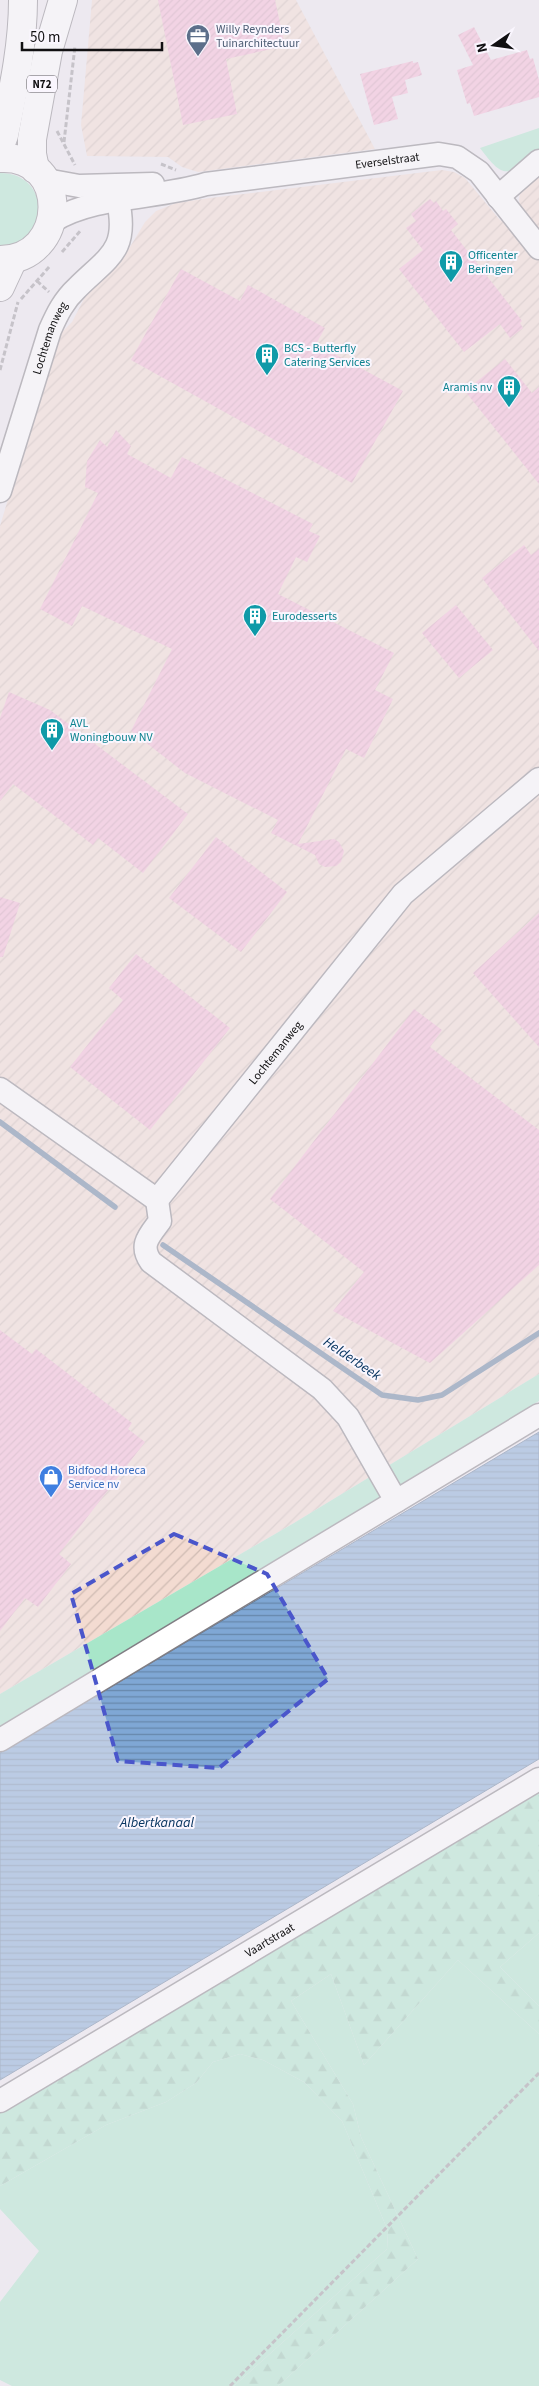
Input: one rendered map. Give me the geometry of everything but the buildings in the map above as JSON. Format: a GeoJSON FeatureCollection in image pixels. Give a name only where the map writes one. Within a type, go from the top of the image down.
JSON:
{"type":"FeatureCollection","features":[{"type":"Feature","properties":{"kind":"main road","name":"N72"},"geometry":{"type":"LineString","coordinates":[[0,146],[4,135],[18,61],[23,28],[23,0]]}},
{"type":"Feature","properties":{"kind":"main road","name":"N72"},"geometry":{"type":"LineString","coordinates":[[53,221],[52,193],[40,174],[32,154],[32,139],[48,52],[63,0]]}},
{"type":"Feature","properties":{"kind":"main road"},"geometry":{"type":"LineString","coordinates":[[0,158],[15,159],[40,174]]}},
{"type":"Feature","properties":{"kind":"main road"},"geometry":{"type":"LineString","coordinates":[[9,294],[7,259],[31,250],[44,237],[53,221]]}},
{"type":"Feature","properties":{"kind":"street","name":"Everselstraat"},"geometry":{"type":"LineString","coordinates":[[53,221],[82,207],[180,192],[206,184],[439,154],[457,157],[467,162],[479,172],[498,197]]}},
{"type":"Feature","properties":{"kind":"street"},"geometry":{"type":"LineString","coordinates":[[539,161],[498,197],[539,248]]}},
{"type":"Feature","properties":{"kind":"street","name":"Everselstraat"},"geometry":{"type":"LineString","coordinates":[[40,174],[79,186],[180,182],[206,184]]}},
{"type":"Feature","properties":{"kind":"street","name":"Lochtemanweg"},"geometry":{"type":"LineString","coordinates":[[0,491],[50,330],[64,302],[115,251],[122,226],[118,201]]}},
{"type":"Feature","properties":{"kind":"street","name":"Lochtemanweg"},"geometry":{"type":"LineString","coordinates":[[157,1200],[403,894],[539,779]]}},
{"type":"Feature","properties":{"kind":"street"},"geometry":{"type":"LineString","coordinates":[[0,1090],[157,1200],[160,1221],[145,1242],[145,1254],[151,1262],[322,1388],[348,1416],[396,1500]]}},
{"type":"Feature","properties":{"kind":"street"},"geometry":{"type":"LineString","coordinates":[[0,1740],[539,1415]]}},
{"type":"Feature","properties":{"kind":"street","name":"Vaartstraat"},"geometry":{"type":"LineString","coordinates":[[0,2101],[539,1779]]}},
{"type":"Feature","properties":{"kind":"path"},"geometry":{"type":"LineString","coordinates":[[64,142],[76,38]]}},
{"type":"Feature","properties":{"kind":"path"},"geometry":{"type":"LineString","coordinates":[[0,370],[9,294]]}},
{"type":"Feature","properties":{"kind":"path"},"geometry":{"type":"LineString","coordinates":[[230,2386],[539,2073]]}},
{"type":"Feature","properties":{"kind":"highlighted area"},"geometry":{"type":"Polygon","coordinates":[[[174,1534],[267,1574],[328,1679],[219,1768],[118,1761],[71,1594],[174,1534]]]}},
{"type":"Feature","properties":{"kind":"shaded area"},"geometry":{"type":"Polygon","coordinates":[[[92,0],[296,0],[375,149],[198,172],[182,167],[168,157],[87,156],[81,125],[92,0]]]}},
{"type":"Feature","properties":{"kind":"shaded area"},"geometry":{"type":"Polygon","coordinates":[[[442,170],[454,172],[465,178],[500,220],[508,224],[521,208],[519,201],[520,192],[539,173],[539,1374],[294,1523],[0,1694],[0,526],[56,338],[72,322],[86,295],[121,262],[145,222],[156,211],[176,203],[210,198],[442,170]]]}},
{"type":"Feature","properties":{"kind":"green space"},"geometry":{"type":"Polygon","coordinates":[[[539,128],[539,151],[514,169],[502,170],[480,148],[539,128]]]}},
{"type":"Feature","properties":{"kind":"green space"},"geometry":{"type":"Polygon","coordinates":[[[0,173],[17,176],[29,185],[36,196],[39,210],[36,223],[29,235],[17,242],[0,245],[0,173]]]}},
{"type":"Feature","properties":{"kind":"green space"},"geometry":{"type":"Polygon","coordinates":[[[539,1374],[539,1401],[0,1726],[0,1694],[294,1523],[539,1374]]]}},
{"type":"Feature","properties":{"kind":"green space"},"geometry":{"type":"Polygon","coordinates":[[[539,1788],[539,1933],[500,1967],[539,2006],[539,2034],[458,1960],[364,2065],[331,1974],[291,2001],[353,2104],[361,2137],[418,2259],[278,2386],[234,2386],[387,2249],[388,2231],[342,2121],[304,2082],[263,2060],[240,2054],[213,2062],[196,2083],[166,2102],[106,2125],[0,2186],[0,2112],[539,1788]]]}},
{"type":"Feature","properties":{"kind":"green space"},"geometry":{"type":"Polygon","coordinates":[[[539,1933],[539,2006],[500,1967],[539,1933]]]}},
{"type":"Feature","properties":{"kind":"green space"},"geometry":{"type":"Polygon","coordinates":[[[458,1960],[539,2034],[539,2386],[278,2386],[418,2259],[361,2137],[353,2104],[291,2001],[331,1974],[364,2065],[458,1960]]]}},
{"type":"Feature","properties":{"kind":"green space"},"geometry":{"type":"Polygon","coordinates":[[[240,2054],[263,2060],[304,2082],[342,2121],[388,2231],[387,2249],[234,2386],[12,2386],[0,2380],[0,2302],[39,2251],[0,2209],[0,2186],[106,2125],[166,2102],[196,2083],[213,2062],[240,2054]]]}},
{"type":"Feature","properties":{"kind":"water","name":"Albertkanaal"},"geometry":{"type":"Polygon","coordinates":[[[539,1432],[539,1759],[0,2080],[0,1753],[539,1432]]]}},
{"type":"Feature","properties":{"kind":"waterway","name":"Helderbeek"},"geometry":{"type":"LineString","coordinates":[[0,1122],[115,1207]]}},
{"type":"Feature","properties":{"kind":"waterway","name":"Helderbeek"},"geometry":{"type":"LineString","coordinates":[[163,1245],[382,1395],[418,1400],[442,1395],[539,1333]]}},
{"type":"Feature","properties":{"kind":"place","name":"Willy Reynders Tuinarchitectuur"},"geometry":{"type":"Point","coordinates":[198,57]}},
{"type":"Feature","properties":{"kind":"place","name":"Officenter Beringen"},"geometry":{"type":"Point","coordinates":[451,283]}},
{"type":"Feature","properties":{"kind":"place","name":"BCS - Butterfly Catering Services"},"geometry":{"type":"Point","coordinates":[267,376]}},
{"type":"Feature","properties":{"kind":"place","name":"Aramis nv"},"geometry":{"type":"Point","coordinates":[509,408]}},
{"type":"Feature","properties":{"kind":"place","name":"Eurodesserts"},"geometry":{"type":"Point","coordinates":[255,637]}},
{"type":"Feature","properties":{"kind":"place","name":"AVL Woningbouw NV"},"geometry":{"type":"Point","coordinates":[52,751]}},
{"type":"Feature","properties":{"kind":"place","name":"Bidfood Horeca Service nv"},"geometry":{"type":"Point","coordinates":[51,1498]}}]}
